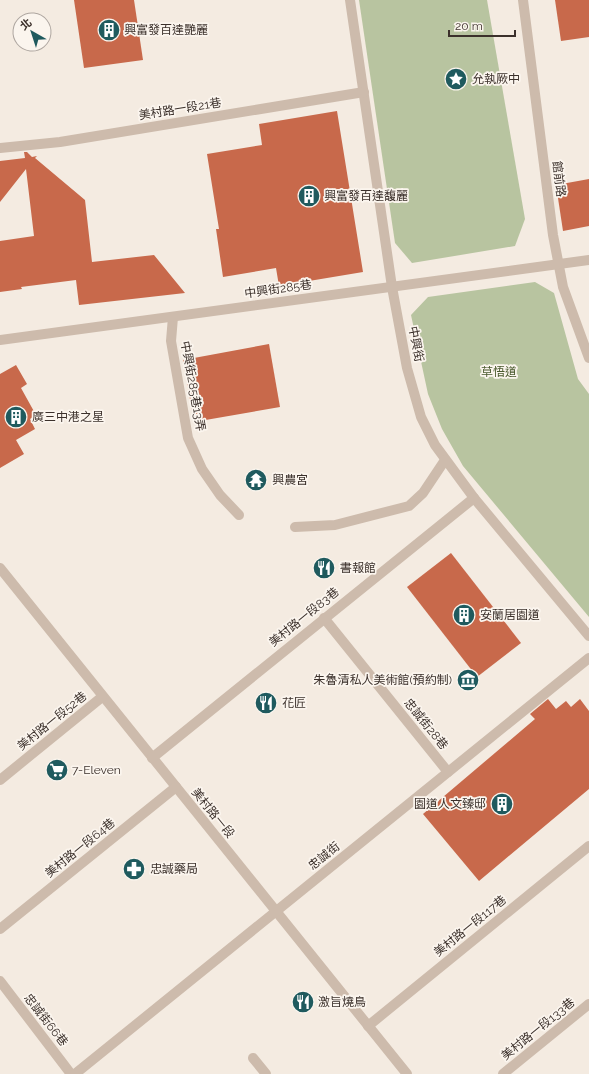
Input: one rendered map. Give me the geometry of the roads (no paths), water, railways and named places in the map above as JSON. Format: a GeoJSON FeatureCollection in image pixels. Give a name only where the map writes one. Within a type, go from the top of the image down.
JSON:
{"type":"FeatureCollection","features":[{"type":"Feature","properties":{"kind":"street","name":"中興街"},"geometry":{"type":"LineString","coordinates":[[350,0],[392,287],[407,368],[421,417],[434,445],[444,460],[589,636]]}},
{"type":"Feature","properties":{"kind":"street","name":"館前路"},"geometry":{"type":"LineString","coordinates":[[523,0],[553,235],[563,286],[589,358]]}},
{"type":"Feature","properties":{"kind":"street","name":"美村路一段21巷"},"geometry":{"type":"LineString","coordinates":[[0,148],[60,142],[364,92]]}},
{"type":"Feature","properties":{"kind":"street","name":"中興街285巷"},"geometry":{"type":"LineString","coordinates":[[0,340],[589,260]]}},
{"type":"Feature","properties":{"kind":"street","name":"中興街285巷13弄"},"geometry":{"type":"LineString","coordinates":[[173,317],[171,341],[188,438],[202,469],[220,495],[239,515]]}},
{"type":"Feature","properties":{"kind":"street"},"geometry":{"type":"LineString","coordinates":[[296,527],[334,525],[409,506],[423,492],[444,460]]}},
{"type":"Feature","properties":{"kind":"street","name":"美村路一段83巷"},"geometry":{"type":"LineString","coordinates":[[152,758],[474,498]]}},
{"type":"Feature","properties":{"kind":"street","name":"美村路一段"},"geometry":{"type":"LineString","coordinates":[[0,568],[102,697],[368,1026],[404,1073]]}},
{"type":"Feature","properties":{"kind":"street","name":"忠誠街28巷"},"geometry":{"type":"LineString","coordinates":[[324,618],[448,772]]}},
{"type":"Feature","properties":{"kind":"street","name":"忠誠街"},"geometry":{"type":"LineString","coordinates":[[75,1074],[589,658]]}},
{"type":"Feature","properties":{"kind":"street","name":"美村路一段52巷"},"geometry":{"type":"LineString","coordinates":[[0,780],[102,697]]}},
{"type":"Feature","properties":{"kind":"street","name":"美村路一段64巷"},"geometry":{"type":"LineString","coordinates":[[0,930],[176,788]]}},
{"type":"Feature","properties":{"kind":"street","name":"美村路一段117巷"},"geometry":{"type":"LineString","coordinates":[[368,1026],[589,846]]}},
{"type":"Feature","properties":{"kind":"street","name":"忠誠街66巷"},"geometry":{"type":"LineString","coordinates":[[0,981],[71,1074]]}},
{"type":"Feature","properties":{"kind":"street","name":"美村路一段133巷"},"geometry":{"type":"LineString","coordinates":[[503,1074],[589,1004]]}},
{"type":"Feature","properties":{"kind":"street"},"geometry":{"type":"LineString","coordinates":[[253,1058],[266,1074]]}},
{"type":"Feature","properties":{"kind":"place","name":"興富發百達艷麗"},"geometry":{"type":"Point","coordinates":[109,30]}},
{"type":"Feature","properties":{"kind":"place","name":"允執厥中"},"geometry":{"type":"Point","coordinates":[456,79]}},
{"type":"Feature","properties":{"kind":"place","name":"興富發百達馥麗"},"geometry":{"type":"Point","coordinates":[309,196]}},
{"type":"Feature","properties":{"kind":"place","name":"廣三中港之星"},"geometry":{"type":"Point","coordinates":[16,417]}},
{"type":"Feature","properties":{"kind":"place","name":"興農宮"},"geometry":{"type":"Point","coordinates":[256,480]}},
{"type":"Feature","properties":{"kind":"place","name":"書報館"},"geometry":{"type":"Point","coordinates":[324,568]}},
{"type":"Feature","properties":{"kind":"place","name":"安蘭居園道"},"geometry":{"type":"Point","coordinates":[464,615]}},
{"type":"Feature","properties":{"kind":"place","name":"朱魯清私人美術館(預約制)"},"geometry":{"type":"Point","coordinates":[468,680]}},
{"type":"Feature","properties":{"kind":"place","name":"花匠"},"geometry":{"type":"Point","coordinates":[266,703]}},
{"type":"Feature","properties":{"kind":"place","name":"7-Eleven"},"geometry":{"type":"Point","coordinates":[57,770]}},
{"type":"Feature","properties":{"kind":"place","name":"園道人文臻邸"},"geometry":{"type":"Point","coordinates":[502,804]}},
{"type":"Feature","properties":{"kind":"place","name":"忠誠藥局"},"geometry":{"type":"Point","coordinates":[134,869]}},
{"type":"Feature","properties":{"kind":"place","name":"激旨燒鳥"},"geometry":{"type":"Point","coordinates":[303,1002]}},
{"type":"Feature","properties":{"kind":"park label","name":"草悟道"},"geometry":{"type":"Point","coordinates":[499,372]}}]}
